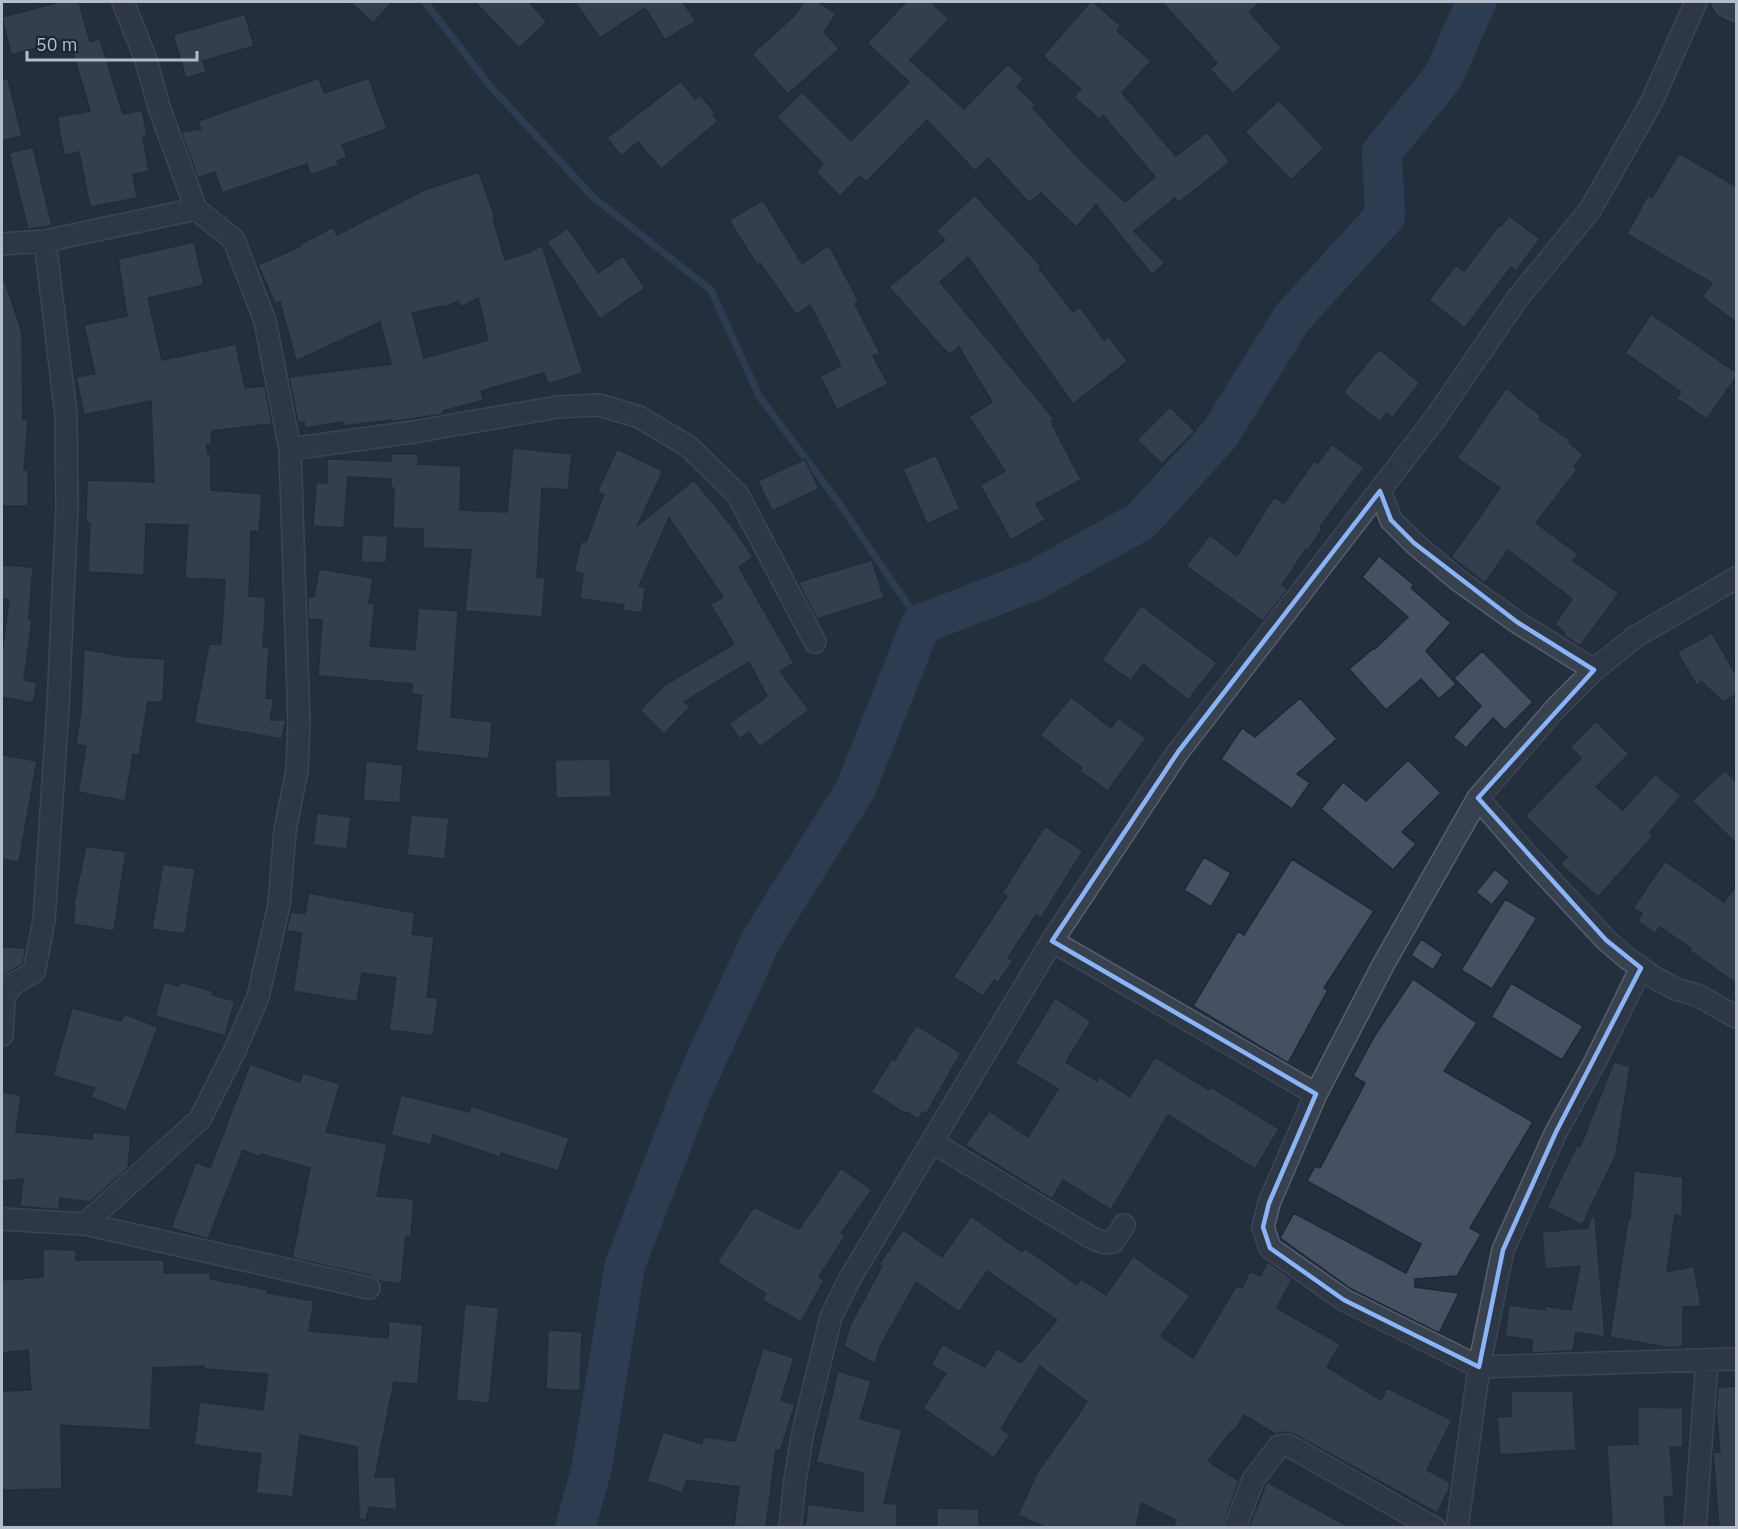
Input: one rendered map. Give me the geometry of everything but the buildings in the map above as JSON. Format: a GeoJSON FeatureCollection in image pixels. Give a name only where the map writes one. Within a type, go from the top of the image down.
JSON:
{"type":"FeatureCollection","features":[{"type":"Feature","properties":{"kind":"street"},"geometry":{"type":"LineString","coordinates":[[85,1224],[200,1119],[236,1050],[258,997],[279,905],[285,831],[297,770],[299,722],[290,449],[265,321],[234,240],[196,209],[159,107],[145,57],[123,2]]}},
{"type":"Feature","properties":{"kind":"street"},"geometry":{"type":"LineString","coordinates":[[790,1527],[803,1432],[831,1317],[849,1280],[1052,941],[1178,752],[1434,420],[1518,299],[1590,210],[1651,103],[1696,2]]}},
{"type":"Feature","properties":{"kind":"street"},"geometry":{"type":"LineString","coordinates":[[1728,2],[1737,6]]}},
{"type":"Feature","properties":{"kind":"street"},"geometry":{"type":"LineString","coordinates":[[2,244],[45,241],[196,209]]}},
{"type":"Feature","properties":{"kind":"street"},"geometry":{"type":"LineString","coordinates":[[2,1035],[4,1000],[10,986],[34,972],[37,962],[44,920],[58,707],[67,507],[66,415],[45,241]]}},
{"type":"Feature","properties":{"kind":"street"},"geometry":{"type":"LineString","coordinates":[[290,449],[413,432],[558,407],[599,405],[639,417],[688,446],[738,495],[815,642]]}},
{"type":"Feature","properties":{"kind":"street"},"geometry":{"type":"LineString","coordinates":[[1380,491],[1391,520],[1414,543],[1468,587],[1517,622],[1594,670]]}},
{"type":"Feature","properties":{"kind":"street"},"geometry":{"type":"LineString","coordinates":[[1737,578],[1635,637],[1594,670],[1555,709],[1478,798],[1383,965],[1316,1094],[1269,1203],[1263,1227],[1270,1248],[1344,1300],[1479,1367],[1737,1359]]}},
{"type":"Feature","properties":{"kind":"street"},"geometry":{"type":"LineString","coordinates":[[1478,798],[1606,940],[1641,968],[1676,989],[1699,996],[1737,1017]]}},
{"type":"Feature","properties":{"kind":"street"},"geometry":{"type":"LineString","coordinates":[[1052,941],[1316,1094]]}},
{"type":"Feature","properties":{"kind":"street"},"geometry":{"type":"LineString","coordinates":[[1457,1527],[1479,1367],[1503,1250],[1556,1132],[1641,968]]}},
{"type":"Feature","properties":{"kind":"street"},"geometry":{"type":"LineString","coordinates":[[932,1142],[1092,1238],[1105,1243],[1113,1242],[1124,1226]]}},
{"type":"Feature","properties":{"kind":"street"},"geometry":{"type":"LineString","coordinates":[[2,1219],[85,1224],[369,1288]]}},
{"type":"Feature","properties":{"kind":"street"},"geometry":{"type":"LineString","coordinates":[[1695,1527],[1707,1360]]}},
{"type":"Feature","properties":{"kind":"street"},"geometry":{"type":"LineString","coordinates":[[1235,1527],[1253,1480],[1279,1446],[1288,1445],[1434,1527]]}},
{"type":"Feature","properties":{"kind":"highlighted area"},"geometry":{"type":"Polygon","coordinates":[[[1380,491],[1391,520],[1414,543],[1517,622],[1594,670],[1478,798],[1606,940],[1641,968],[1556,1132],[1503,1250],[1479,1367],[1344,1300],[1270,1248],[1263,1227],[1269,1203],[1316,1094],[1052,941],[1178,752],[1380,491]]]}},
{"type":"Feature","properties":{"kind":"waterway"},"geometry":{"type":"LineString","coordinates":[[425,2],[491,87],[593,197],[711,290],[759,396],[839,503],[921,624]]}},
{"type":"Feature","properties":{"kind":"waterway"},"geometry":{"type":"LineString","coordinates":[[575,1528],[591,1471],[625,1265],[694,1086],[761,940],[855,790],[921,624],[1033,581],[1141,521],[1220,434],[1292,318],[1385,216],[1382,152],[1443,77],[1476,2]]}}]}
